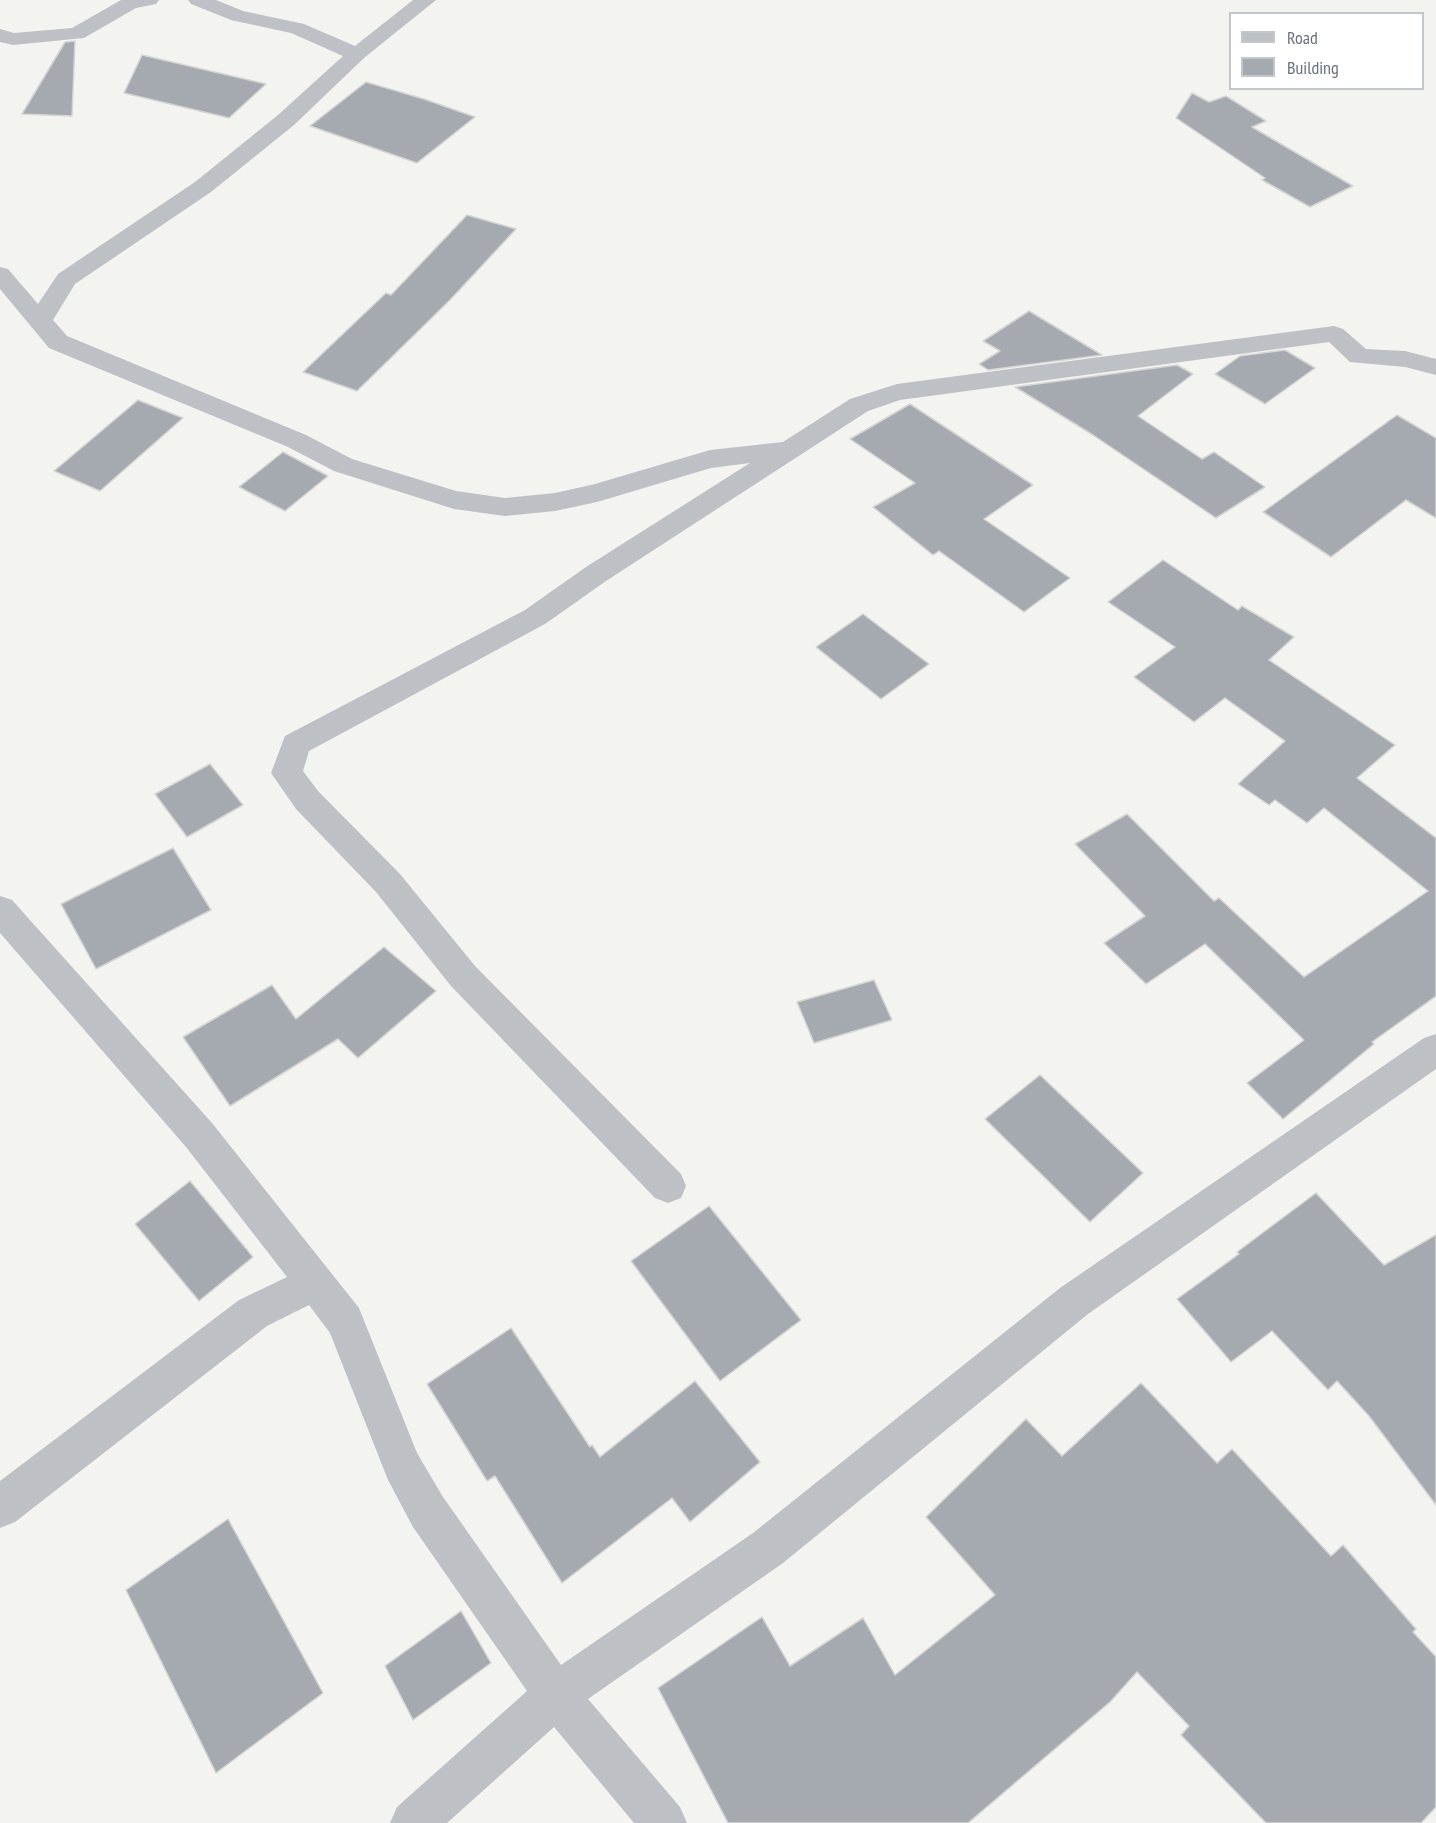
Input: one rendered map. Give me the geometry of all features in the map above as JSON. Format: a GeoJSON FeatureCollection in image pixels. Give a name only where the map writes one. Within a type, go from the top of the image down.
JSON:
{"type":"FeatureCollection","features":[{"type":"Feature","properties":{"kind":"street"},"geometry":{"type":"LineString","coordinates":[[0,35],[13,39],[77,34],[130,3],[149,0]]}},
{"type":"Feature","properties":{"kind":"street"},"geometry":{"type":"LineString","coordinates":[[198,0],[238,16],[297,28],[357,54]]}},
{"type":"Feature","properties":{"kind":"street"},"geometry":{"type":"LineString","coordinates":[[39,322],[66,279],[203,187],[286,120],[357,54],[426,0]]}},
{"type":"Feature","properties":{"kind":"street"},"geometry":{"type":"LineString","coordinates":[[0,274],[58,342],[297,441],[343,465],[454,500],[504,507],[555,502],[597,493],[710,459],[792,448]]}},
{"type":"Feature","properties":{"kind":"street"},"geometry":{"type":"LineString","coordinates":[[668,1186],[463,976],[388,883],[306,800],[287,773],[296,744],[535,617],[596,574],[859,405],[897,392],[1334,334],[1359,356],[1405,359],[1436,367]]}},
{"type":"Feature","properties":{"kind":"street"},"geometry":{"type":"LineString","coordinates":[[0,909],[199,1136],[316,1282],[345,1322],[402,1466],[428,1512],[556,1695],[664,1823]]}},
{"type":"Feature","properties":{"kind":"street"},"geometry":{"type":"LineString","coordinates":[[413,1823],[556,1695],[768,1548],[1074,1301],[1436,1049]]}},
{"type":"Feature","properties":{"kind":"street"},"geometry":{"type":"LineString","coordinates":[[0,1507],[253,1313],[316,1282]]}},
{"type":"Feature","properties":{"kind":"building"},"geometry":{"type":"Polygon","coordinates":[[[75,41],[72,116],[22,114],[65,42],[75,41]]]}},
{"type":"Feature","properties":{"kind":"building"},"geometry":{"type":"Polygon","coordinates":[[[142,55],[266,84],[229,118],[124,93],[142,55]]]}},
{"type":"Feature","properties":{"kind":"building"},"geometry":{"type":"Polygon","coordinates":[[[366,82],[475,117],[417,163],[310,126],[366,82]]]}},
{"type":"Feature","properties":{"kind":"building"},"geometry":{"type":"Polygon","coordinates":[[[1192,93],[1209,102],[1226,96],[1266,121],[1252,127],[1353,186],[1310,207],[1262,180],[1265,178],[1176,118],[1192,93]]]}},
{"type":"Feature","properties":{"kind":"building"},"geometry":{"type":"Polygon","coordinates":[[[467,215],[516,229],[450,300],[357,391],[303,372],[386,293],[391,295],[467,215]]]}},
{"type":"Feature","properties":{"kind":"building"},"geometry":{"type":"Polygon","coordinates":[[[1029,311],[1102,355],[988,370],[979,364],[1000,351],[983,341],[1029,311]]]}},
{"type":"Feature","properties":{"kind":"building"},"geometry":{"type":"Polygon","coordinates":[[[1285,350],[1315,368],[1265,404],[1215,374],[1240,356],[1285,350]]]}},
{"type":"Feature","properties":{"kind":"building"},"geometry":{"type":"Polygon","coordinates":[[[1177,365],[1193,374],[1138,416],[1202,459],[1214,452],[1265,487],[1216,518],[1093,435],[1015,387],[1177,365]]]}},
{"type":"Feature","properties":{"kind":"building"},"geometry":{"type":"Polygon","coordinates":[[[138,400],[183,418],[100,491],[54,471],[138,400]]]}},
{"type":"Feature","properties":{"kind":"building"},"geometry":{"type":"Polygon","coordinates":[[[910,404],[1033,485],[984,519],[1070,578],[1024,612],[939,551],[933,555],[873,507],[915,483],[850,439],[910,404]]]}},
{"type":"Feature","properties":{"kind":"building"},"geometry":{"type":"Polygon","coordinates":[[[1397,415],[1436,438],[1436,518],[1406,500],[1331,557],[1263,512],[1397,415]]]}},
{"type":"Feature","properties":{"kind":"building"},"geometry":{"type":"Polygon","coordinates":[[[283,452],[328,476],[285,511],[239,487],[283,452]]]}},
{"type":"Feature","properties":{"kind":"building"},"geometry":{"type":"Polygon","coordinates":[[[1163,560],[1238,610],[1242,606],[1294,637],[1269,660],[1395,745],[1357,778],[1436,838],[1436,996],[1372,1042],[1374,1044],[1283,1119],[1247,1083],[1304,1040],[1205,944],[1146,984],[1104,943],[1145,916],[1075,844],[1127,814],[1214,901],[1219,898],[1304,977],[1428,891],[1324,808],[1307,823],[1275,800],[1269,805],[1238,784],[1285,741],[1225,698],[1194,722],[1134,677],[1175,647],[1108,602],[1163,560]]]}},
{"type":"Feature","properties":{"kind":"building"},"geometry":{"type":"Polygon","coordinates":[[[863,614],[929,664],[881,699],[816,647],[863,614]]]}},
{"type":"Feature","properties":{"kind":"building"},"geometry":{"type":"Polygon","coordinates":[[[210,764],[243,805],[187,837],[155,794],[210,764]]]}},
{"type":"Feature","properties":{"kind":"building"},"geometry":{"type":"Polygon","coordinates":[[[173,848],[211,910],[96,969],[61,904],[173,848]]]}},
{"type":"Feature","properties":{"kind":"building"},"geometry":{"type":"Polygon","coordinates":[[[384,947],[436,991],[358,1058],[338,1039],[230,1106],[183,1037],[272,985],[296,1019],[384,947]]]}},
{"type":"Feature","properties":{"kind":"building"},"geometry":{"type":"Polygon","coordinates":[[[874,980],[892,1020],[814,1043],[797,1002],[874,980]]]}},
{"type":"Feature","properties":{"kind":"building"},"geometry":{"type":"Polygon","coordinates":[[[1040,1075],[1143,1173],[1090,1222],[985,1119],[1040,1075]]]}},
{"type":"Feature","properties":{"kind":"building"},"geometry":{"type":"Polygon","coordinates":[[[190,1181],[253,1257],[199,1301],[135,1224],[190,1181]]]}},
{"type":"Feature","properties":{"kind":"building"},"geometry":{"type":"Polygon","coordinates":[[[1316,1193],[1384,1265],[1436,1235],[1436,1505],[1369,1416],[1337,1381],[1328,1390],[1272,1331],[1231,1362],[1177,1299],[1239,1254],[1237,1252],[1316,1193]]]}},
{"type":"Feature","properties":{"kind":"building"},"geometry":{"type":"Polygon","coordinates":[[[709,1206],[801,1320],[720,1381],[631,1261],[709,1206]]]}},
{"type":"Feature","properties":{"kind":"building"},"geometry":{"type":"Polygon","coordinates":[[[511,1328],[590,1447],[592,1445],[600,1457],[695,1381],[760,1462],[690,1522],[672,1498],[562,1583],[495,1476],[487,1481],[427,1384],[511,1328]]]}},
{"type":"Feature","properties":{"kind":"building"},"geometry":{"type":"Polygon","coordinates":[[[1141,1383],[1217,1463],[1232,1449],[1331,1556],[1343,1545],[1416,1629],[1413,1632],[1436,1657],[1436,1807],[1421,1823],[1266,1823],[1181,1735],[1189,1726],[1137,1672],[1110,1702],[968,1823],[728,1823],[658,1688],[762,1617],[790,1666],[863,1618],[895,1675],[995,1595],[926,1517],[1026,1419],[1062,1456],[1141,1383]]]}},
{"type":"Feature","properties":{"kind":"building"},"geometry":{"type":"Polygon","coordinates":[[[228,1519],[323,1693],[216,1773],[126,1590],[228,1519]]]}},
{"type":"Feature","properties":{"kind":"building"},"geometry":{"type":"Polygon","coordinates":[[[461,1611],[491,1663],[413,1720],[385,1666],[461,1611]]]}}]}
